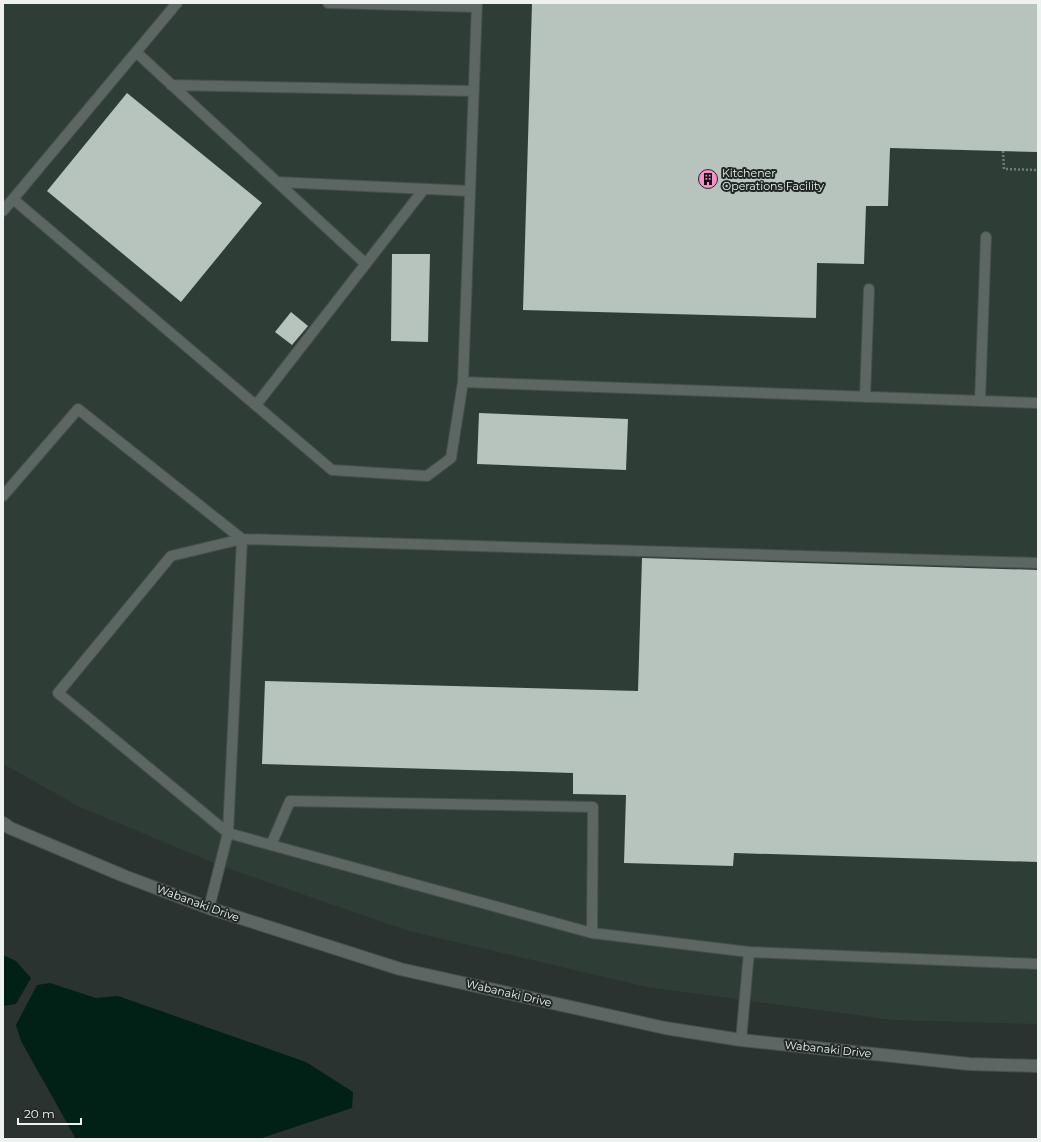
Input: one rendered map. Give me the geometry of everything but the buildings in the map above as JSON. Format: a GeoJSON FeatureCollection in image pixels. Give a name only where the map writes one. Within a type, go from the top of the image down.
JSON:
{"type":"FeatureCollection","features":[{"type":"Feature","properties":{"kind":"street","name":"Wabanaki Drive"},"geometry":{"type":"LineString","coordinates":[[3,823],[10,828],[124,876],[208,908],[400,969],[665,1028],[741,1040],[969,1064],[1038,1066]]}},
{"type":"Feature","properties":{"kind":"lane"},"geometry":{"type":"LineString","coordinates":[[3,211],[177,3]]}},
{"type":"Feature","properties":{"kind":"lane"},"geometry":{"type":"LineString","coordinates":[[14,198],[332,470],[427,476],[451,458],[463,382],[477,5],[328,3]]}},
{"type":"Feature","properties":{"kind":"lane"},"geometry":{"type":"LineString","coordinates":[[136,52],[366,264]]}},
{"type":"Feature","properties":{"kind":"lane"},"geometry":{"type":"LineString","coordinates":[[171,85],[474,91]]}},
{"type":"Feature","properties":{"kind":"lane"},"geometry":{"type":"LineString","coordinates":[[277,182],[470,192]]}},
{"type":"Feature","properties":{"kind":"lane"},"geometry":{"type":"LineString","coordinates":[[256,405],[424,189]]}},
{"type":"Feature","properties":{"kind":"lane"},"geometry":{"type":"LineString","coordinates":[[980,401],[986,237]]}},
{"type":"Feature","properties":{"kind":"lane"},"geometry":{"type":"LineString","coordinates":[[866,397],[869,289]]}},
{"type":"Feature","properties":{"kind":"lane"},"geometry":{"type":"LineString","coordinates":[[463,382],[1038,403]]}},
{"type":"Feature","properties":{"kind":"lane"},"geometry":{"type":"LineString","coordinates":[[3,496],[78,409],[242,539]]}},
{"type":"Feature","properties":{"kind":"lane"},"geometry":{"type":"LineString","coordinates":[[208,908],[228,833],[242,539]]}},
{"type":"Feature","properties":{"kind":"lane"},"geometry":{"type":"LineString","coordinates":[[1038,563],[242,539],[171,556],[58,693],[228,833],[271,845],[592,933],[749,952],[1038,964]]}},
{"type":"Feature","properties":{"kind":"lane"},"geometry":{"type":"LineString","coordinates":[[271,845],[290,801],[593,807],[592,933]]}},
{"type":"Feature","properties":{"kind":"lane"},"geometry":{"type":"LineString","coordinates":[[741,1040],[749,952]]}},
{"type":"Feature","properties":{"kind":"path"},"geometry":{"type":"LineString","coordinates":[[1003,151],[1004,170],[1038,170]]}},
{"type":"Feature","properties":{"kind":"shaded area"},"geometry":{"type":"Polygon","coordinates":[[[3,3],[1038,3],[1038,1024],[894,1020],[647,987],[409,931],[224,867],[80,807],[3,764],[3,3]]]}},
{"type":"Feature","properties":{"kind":"shaded area"},"geometry":{"type":"Polygon","coordinates":[[[3,955],[16,961],[31,978],[16,1004],[3,1006],[3,955]]]}},
{"type":"Feature","properties":{"kind":"shaded area"},"geometry":{"type":"Polygon","coordinates":[[[50,983],[96,998],[118,996],[306,1062],[353,1092],[352,1108],[259,1139],[76,1139],[21,1041],[16,1025],[37,985],[50,983]]]}},
{"type":"Feature","properties":{"kind":"place","name":"Kitchener Operations Facility"},"geometry":{"type":"Point","coordinates":[708,179]}}]}
